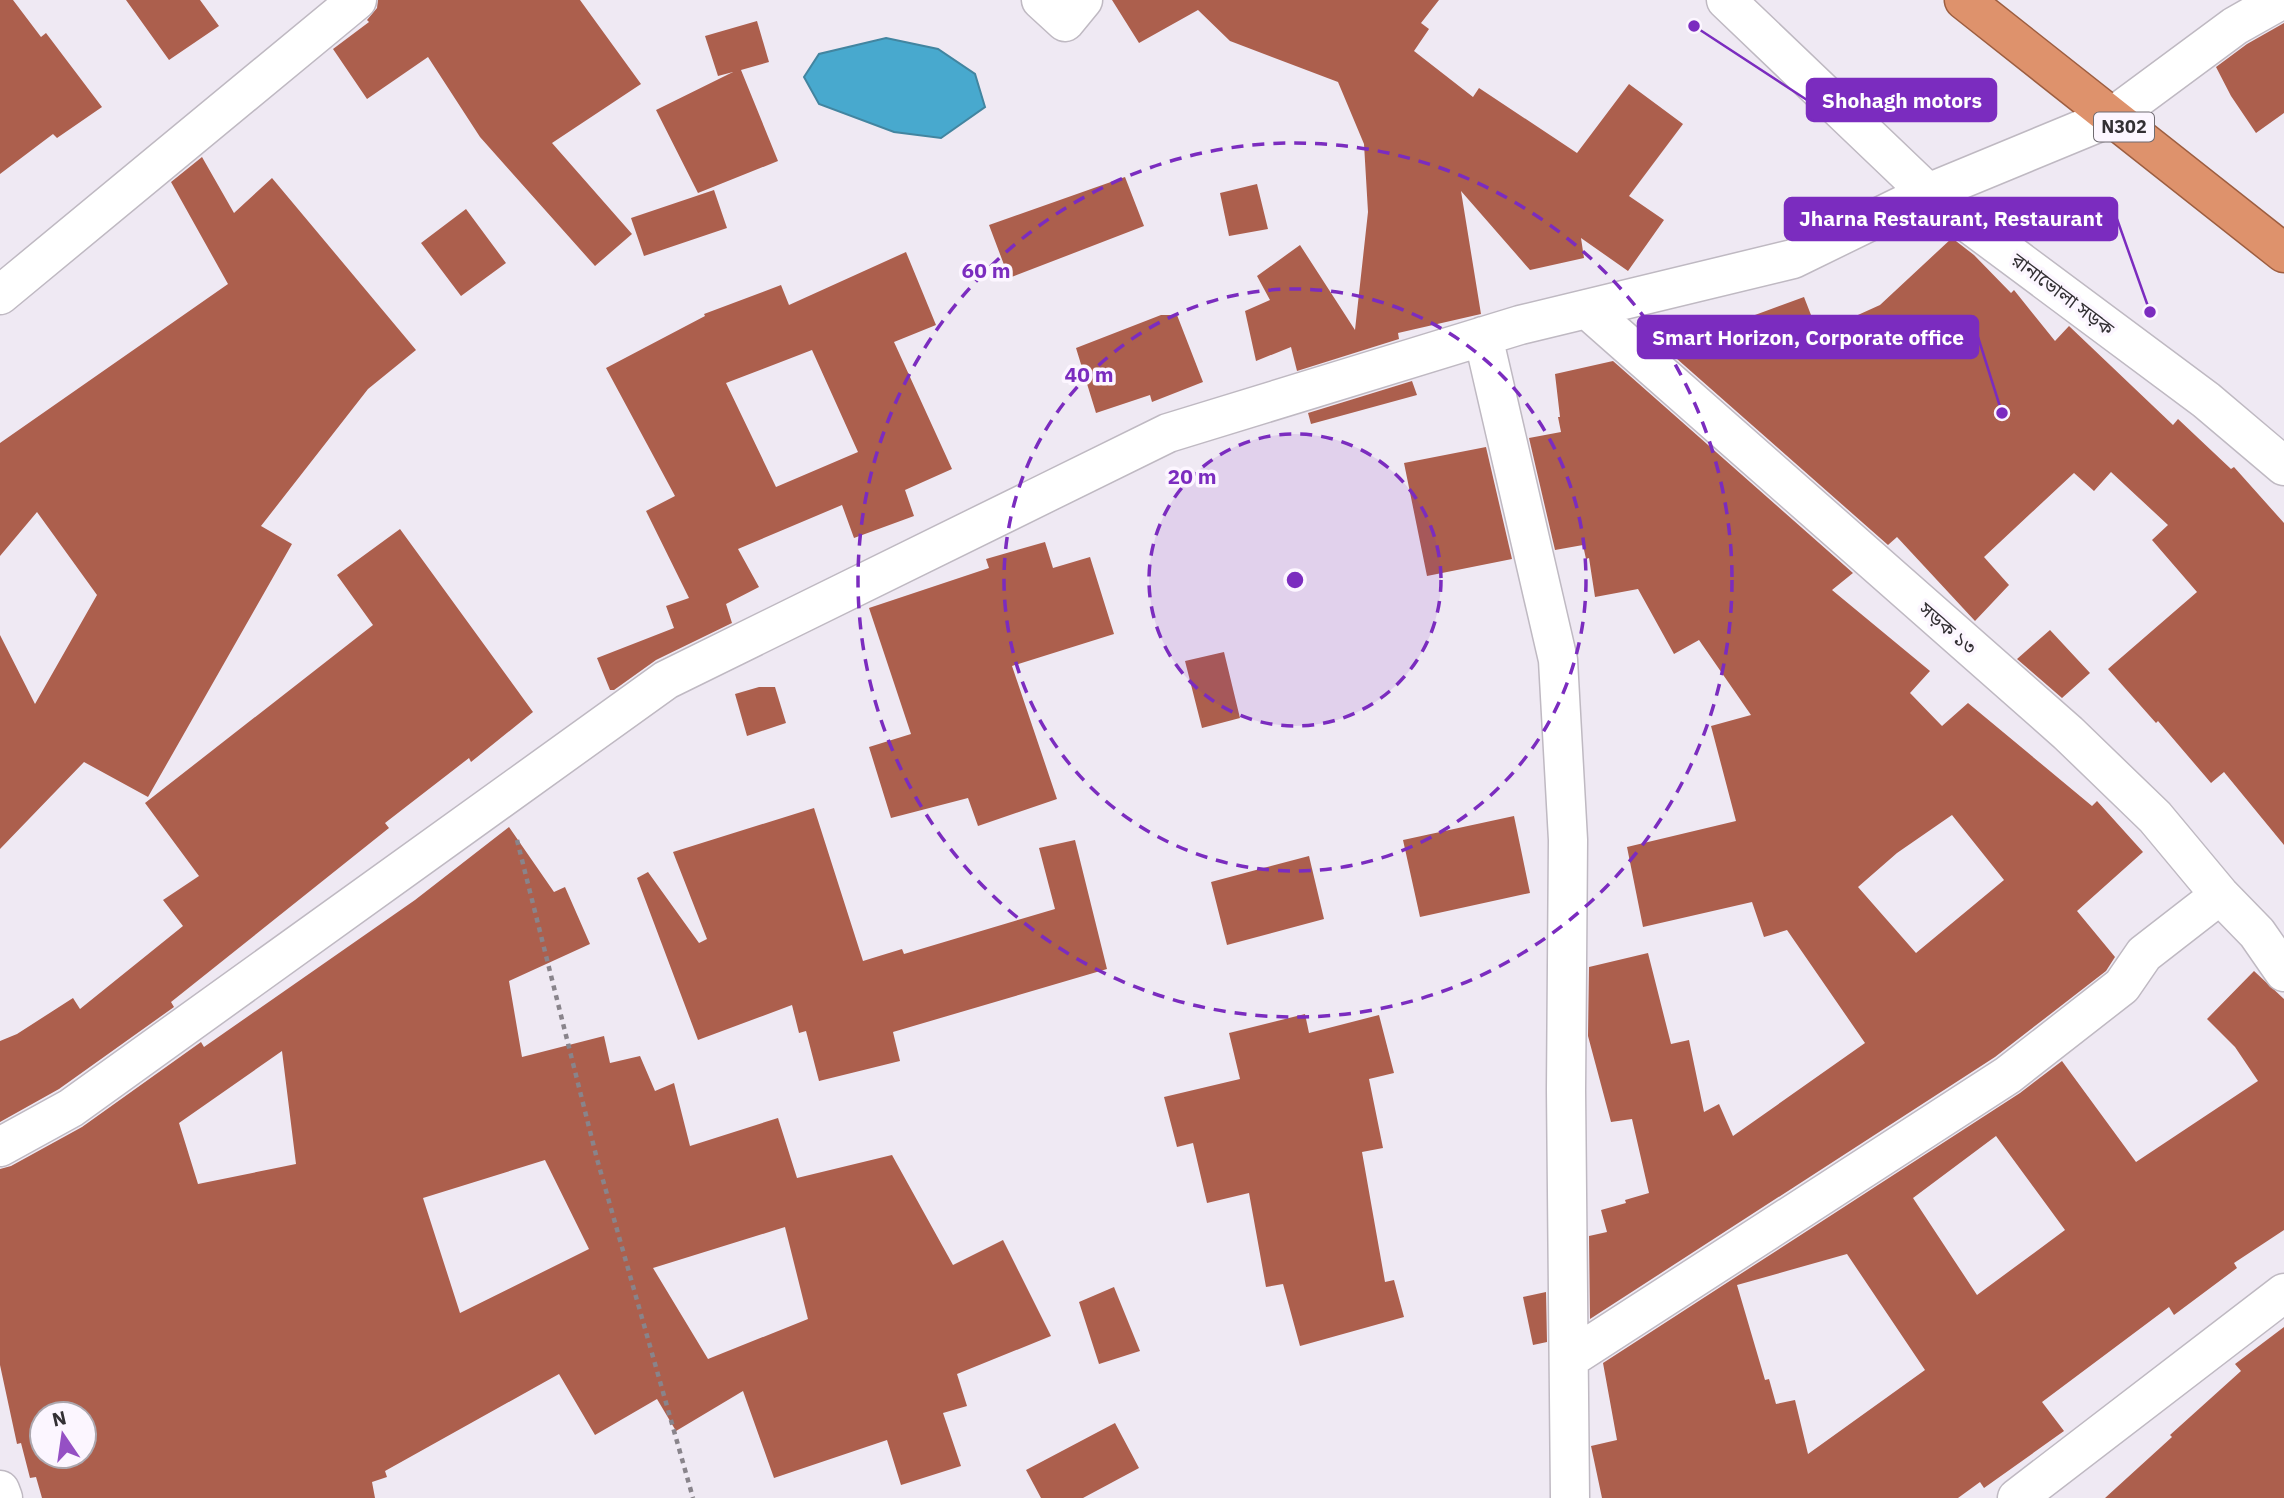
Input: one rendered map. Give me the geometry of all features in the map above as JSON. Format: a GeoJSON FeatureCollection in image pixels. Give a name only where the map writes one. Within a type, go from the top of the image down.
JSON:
{"type":"FeatureCollection","features":[{"type":"Feature","properties":{"kind":"highway","name":"N302"},"geometry":{"type":"LineString","coordinates":[[1964,0],[2284,253]]}},
{"type":"Feature","properties":{"kind":"street"},"geometry":{"type":"LineString","coordinates":[[0,295],[357,0]]}},
{"type":"Feature","properties":{"kind":"street"},"geometry":{"type":"LineString","coordinates":[[1041,0],[1065,22],[1083,0]]}},
{"type":"Feature","properties":{"kind":"street","name":"রানাভোলা সড়ক"},"geometry":{"type":"LineString","coordinates":[[1726,0],[1928,193],[2206,400],[2284,466]]}},
{"type":"Feature","properties":{"kind":"street"},"geometry":{"type":"LineString","coordinates":[[0,1147],[71,1108],[666,680],[1168,433],[1483,336],[1793,258],[1928,193],[2112,117],[2235,26],[2281,0]]}},
{"type":"Feature","properties":{"kind":"street","name":"সড়ক ১৩"},"geometry":{"type":"LineString","coordinates":[[1587,309],[2068,733],[2155,817],[2220,895],[2258,933],[2284,972]]}},
{"type":"Feature","properties":{"kind":"street"},"geometry":{"type":"LineString","coordinates":[[1483,336],[1558,660],[1568,840],[1566,1090],[1570,1498]]}},
{"type":"Feature","properties":{"kind":"street"},"geometry":{"type":"LineString","coordinates":[[1569,1359],[2008,1075],[2122,986],[2144,954],[2220,895]]}},
{"type":"Feature","properties":{"kind":"street"},"geometry":{"type":"LineString","coordinates":[[2017,1498],[2284,1293]]}},
{"type":"Feature","properties":{"kind":"street"},"geometry":{"type":"LineString","coordinates":[[0,1490],[2,1498]]}},
{"type":"Feature","properties":{"kind":"path"},"geometry":{"type":"LineString","coordinates":[[506,795],[597,1159],[693,1498]]}},
{"type":"Feature","properties":{"kind":"water"},"geometry":{"type":"Polygon","coordinates":[[[886,38],[938,49],[975,74],[985,107],[941,138],[894,132],[819,104],[804,77],[819,54],[886,38]]]}},
{"type":"Feature","properties":{"kind":"building"},"geometry":{"type":"Polygon","coordinates":[[[0,0],[13,0],[41,37],[46,33],[102,107],[57,138],[53,134],[0,174],[0,0]]]}},
{"type":"Feature","properties":{"kind":"building"},"geometry":{"type":"Polygon","coordinates":[[[126,0],[200,0],[219,26],[169,60],[126,0]]]}},
{"type":"Feature","properties":{"kind":"building"},"geometry":{"type":"Polygon","coordinates":[[[378,0],[580,0],[641,84],[552,143],[632,234],[595,266],[480,137],[428,57],[367,99],[333,49],[369,22],[367,20],[377,8],[378,0]]]}},
{"type":"Feature","properties":{"kind":"building"},"geometry":{"type":"Polygon","coordinates":[[[1112,0],[1439,0],[1421,23],[1429,29],[1414,51],[1473,97],[1479,88],[1577,153],[1629,84],[1683,124],[1629,196],[1664,220],[1628,271],[1581,238],[1584,258],[1530,270],[1461,191],[1481,314],[1398,333],[1399,339],[1297,371],[1291,347],[1256,361],[1245,311],[1270,300],[1257,276],[1300,245],[1355,330],[1368,212],[1364,144],[1338,82],[1230,41],[1198,10],[1139,43],[1112,0]]]}},
{"type":"Feature","properties":{"kind":"building"},"geometry":{"type":"Polygon","coordinates":[[[757,21],[769,62],[741,70],[778,161],[698,193],[656,110],[733,72],[718,76],[705,36],[757,21]]]}},
{"type":"Feature","properties":{"kind":"building"},"geometry":{"type":"Polygon","coordinates":[[[2284,23],[2284,113],[2256,133],[2231,96],[2216,67],[2247,44],[2284,23]]]}},
{"type":"Feature","properties":{"kind":"building"},"geometry":{"type":"Polygon","coordinates":[[[202,157],[234,213],[272,178],[416,350],[368,389],[261,526],[292,544],[148,797],[84,762],[0,849],[0,635],[35,704],[97,595],[37,512],[0,556],[0,443],[228,284],[171,182],[202,157]]]}},
{"type":"Feature","properties":{"kind":"building"},"geometry":{"type":"Polygon","coordinates":[[[1125,177],[1144,226],[1009,278],[989,225],[1125,177]]]}},
{"type":"Feature","properties":{"kind":"building"},"geometry":{"type":"Polygon","coordinates":[[[1257,184],[1268,229],[1229,236],[1220,193],[1257,184]]]}},
{"type":"Feature","properties":{"kind":"building"},"geometry":{"type":"Polygon","coordinates":[[[714,190],[727,228],[644,256],[631,218],[714,190]]]}},
{"type":"Feature","properties":{"kind":"building"},"geometry":{"type":"Polygon","coordinates":[[[466,209],[506,263],[461,296],[421,243],[466,209]]]}},
{"type":"Feature","properties":{"kind":"building"},"geometry":{"type":"Polygon","coordinates":[[[1952,238],[1974,255],[2011,293],[2014,290],[2055,341],[2069,326],[2173,425],[2178,419],[2231,469],[2234,467],[2284,523],[2284,845],[2224,772],[2211,783],[2158,721],[2156,723],[2108,669],[2197,592],[2152,540],[2168,525],[2111,472],[2094,491],[2074,473],[1984,557],[2009,585],[1975,621],[1897,537],[1888,545],[1668,351],[1743,340],[1736,322],[1804,297],[1818,333],[1880,305],[1952,238]]]}},
{"type":"Feature","properties":{"kind":"building"},"geometry":{"type":"Polygon","coordinates":[[[906,252],[936,325],[894,342],[952,469],[905,490],[914,516],[854,538],[842,505],[738,549],[759,587],[726,604],[732,623],[656,660],[614,690],[610,690],[597,658],[674,628],[666,606],[689,598],[646,511],[675,496],[606,368],[705,316],[704,314],[781,285],[789,305],[906,252]],[[812,350],[726,383],[776,487],[858,452],[812,350]]]}},
{"type":"Feature","properties":{"kind":"building"},"geometry":{"type":"Polygon","coordinates":[[[1161,315],[1177,315],[1203,382],[1152,402],[1150,395],[1096,413],[1076,348],[1161,315]]]}},
{"type":"Feature","properties":{"kind":"building"},"geometry":{"type":"Polygon","coordinates":[[[1613,361],[1853,573],[1832,590],[1930,671],[1910,693],[1942,726],[1968,703],[2092,806],[2097,801],[2143,852],[2077,911],[2115,957],[2106,971],[1995,1057],[1590,1319],[1589,1236],[1607,1232],[1601,1210],[1649,1193],[1632,1119],[1611,1122],[1588,1036],[1589,967],[1648,953],[1671,1044],[1689,1040],[1704,1112],[1719,1104],[1733,1136],[1865,1043],[1787,930],[1764,937],[1752,902],[1643,927],[1627,847],[1736,821],[1711,726],[1751,715],[1699,640],[1674,654],[1638,589],[1595,597],[1589,558],[1586,559],[1583,545],[1555,550],[1529,438],[1561,432],[1555,374],[1613,361]],[[1952,815],[1897,853],[1858,887],[1916,953],[2004,880],[1952,815]]]}},
{"type":"Feature","properties":{"kind":"building"},"geometry":{"type":"Polygon","coordinates":[[[1412,381],[1417,395],[1311,424],[1308,413],[1412,381]]]}},
{"type":"Feature","properties":{"kind":"building"},"geometry":{"type":"Polygon","coordinates":[[[1486,447],[1512,559],[1427,576],[1404,463],[1486,447]]]}},
{"type":"Feature","properties":{"kind":"building"},"geometry":{"type":"Polygon","coordinates":[[[400,529],[533,712],[471,762],[469,758],[385,823],[389,828],[171,1002],[174,1007],[59,1089],[0,1122],[0,1041],[17,1034],[73,998],[80,1009],[183,926],[163,900],[199,876],[145,803],[373,625],[337,575],[400,529]]]}},
{"type":"Feature","properties":{"kind":"building"},"geometry":{"type":"Polygon","coordinates":[[[1045,542],[1053,568],[1090,557],[1114,634],[1012,666],[1057,799],[978,826],[968,798],[891,818],[869,747],[911,734],[869,608],[989,568],[986,559],[1045,542]]]}},
{"type":"Feature","properties":{"kind":"building"},"geometry":{"type":"Polygon","coordinates":[[[2050,630],[2090,673],[2062,698],[2017,659],[2050,630]]]}},
{"type":"Feature","properties":{"kind":"building"},"geometry":{"type":"Polygon","coordinates":[[[1224,652],[1240,718],[1202,728],[1185,661],[1224,652]]]}},
{"type":"Feature","properties":{"kind":"building"},"geometry":{"type":"Polygon","coordinates":[[[759,687],[775,687],[786,723],[747,736],[735,694],[759,687]]]}},
{"type":"Feature","properties":{"kind":"building"},"geometry":{"type":"Polygon","coordinates":[[[814,808],[863,961],[902,949],[904,954],[1055,909],[1039,848],[1075,840],[1107,969],[893,1032],[900,1061],[819,1081],[806,1031],[799,1033],[792,1005],[698,1040],[637,878],[648,872],[699,943],[707,939],[673,852],[814,808]]]}},
{"type":"Feature","properties":{"kind":"building"},"geometry":{"type":"Polygon","coordinates":[[[1514,816],[1530,893],[1420,917],[1403,840],[1514,816]]]}},
{"type":"Feature","properties":{"kind":"building"},"geometry":{"type":"Polygon","coordinates":[[[509,827],[554,892],[565,887],[590,944],[509,981],[522,1057],[604,1036],[610,1063],[640,1056],[655,1091],[674,1083],[690,1146],[778,1118],[797,1178],[892,1155],[953,1265],[1003,1240],[1051,1336],[957,1374],[967,1406],[943,1413],[961,1466],[901,1485],[887,1440],[774,1478],[743,1391],[676,1431],[657,1399],[595,1435],[559,1374],[385,1471],[387,1477],[372,1482],[375,1498],[42,1498],[36,1477],[30,1478],[21,1443],[17,1444],[0,1365],[0,1169],[11,1166],[82,1127],[201,1042],[204,1047],[415,900],[509,827]],[[282,1051],[179,1123],[198,1184],[296,1164],[282,1051]],[[545,1160],[423,1198],[460,1313],[589,1249],[545,1160]],[[785,1227],[653,1268],[708,1359],[808,1319],[785,1227]]]}},
{"type":"Feature","properties":{"kind":"building"},"geometry":{"type":"Polygon","coordinates":[[[1309,856],[1324,919],[1227,945],[1211,882],[1309,856]]]}},
{"type":"Feature","properties":{"kind":"building"},"geometry":{"type":"Polygon","coordinates":[[[2254,971],[2284,999],[2284,1230],[2234,1263],[2237,1268],[2174,1315],[2169,1307],[2042,1402],[2064,1431],[1984,1488],[1980,1482],[1958,1498],[1602,1498],[1591,1446],[1617,1440],[1603,1363],[2020,1093],[2062,1061],[2136,1162],[2258,1081],[2235,1047],[2207,1019],[2254,971]],[[1996,1136],[1913,1198],[1977,1295],[2065,1230],[1996,1136]],[[1847,1254],[1737,1285],[1765,1380],[1769,1379],[1776,1404],[1795,1400],[1808,1454],[1925,1370],[1847,1254]]]}},
{"type":"Feature","properties":{"kind":"building"},"geometry":{"type":"Polygon","coordinates":[[[1305,1014],[1309,1033],[1379,1015],[1394,1073],[1369,1079],[1383,1148],[1362,1152],[1385,1282],[1394,1280],[1404,1317],[1300,1346],[1283,1284],[1266,1287],[1249,1193],[1207,1203],[1193,1143],[1177,1147],[1164,1097],[1240,1079],[1229,1033],[1305,1014]]]}},
{"type":"Feature","properties":{"kind":"building"},"geometry":{"type":"Polygon","coordinates":[[[1114,1287],[1140,1351],[1099,1364],[1079,1302],[1114,1287]]]}},
{"type":"Feature","properties":{"kind":"building"},"geometry":{"type":"Polygon","coordinates":[[[1546,1292],[1547,1342],[1533,1345],[1523,1297],[1546,1292]]]}},
{"type":"Feature","properties":{"kind":"building"},"geometry":{"type":"Polygon","coordinates":[[[2284,1327],[2284,1498],[2105,1498],[2241,1371],[2235,1364],[2284,1327]]]}},
{"type":"Feature","properties":{"kind":"building"},"geometry":{"type":"Polygon","coordinates":[[[1115,1423],[1139,1468],[1083,1498],[1041,1498],[1026,1470],[1115,1423]]]}},
{"type":"Feature","properties":{"kind":"place","name":"Shohagh motors"},"geometry":{"type":"Point","coordinates":[1694,26]}},
{"type":"Feature","properties":{"kind":"place","name":"Jharna Restaurant, Restaurant"},"geometry":{"type":"Point","coordinates":[2150,312]}},
{"type":"Feature","properties":{"kind":"place","name":"Smart Horizon, Corporate office"},"geometry":{"type":"Point","coordinates":[2002,413]}}]}
